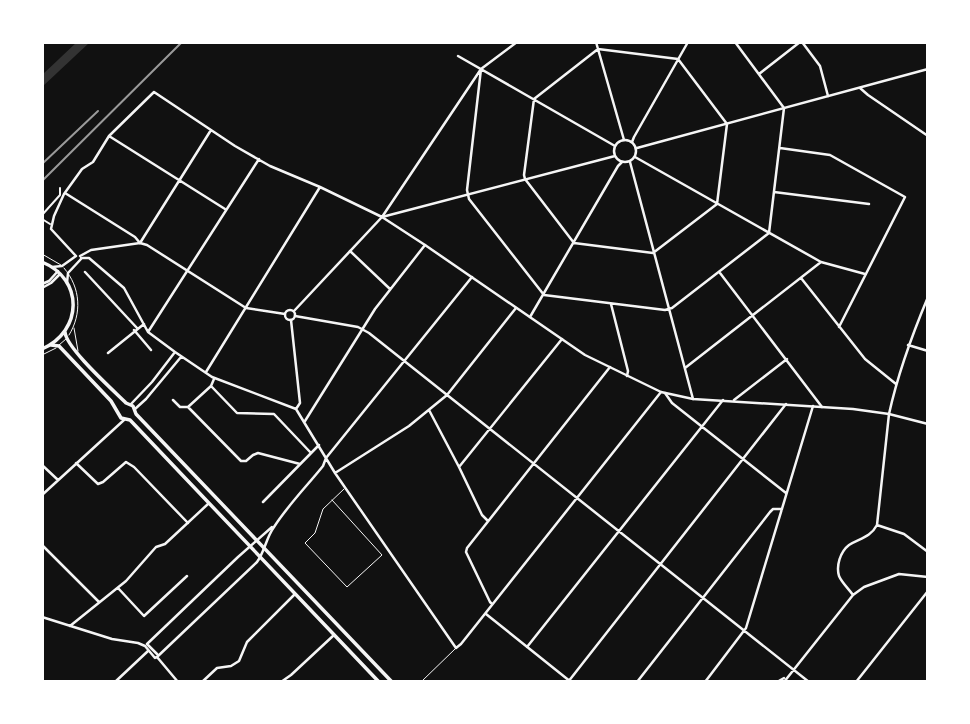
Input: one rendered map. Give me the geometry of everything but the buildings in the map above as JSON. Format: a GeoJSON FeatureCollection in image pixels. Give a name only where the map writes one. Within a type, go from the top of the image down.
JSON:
{"type":"FeatureCollection","features":[{"type":"Feature","properties":{"kind":"main road"},"geometry":{"type":"LineString","coordinates":[[42,262],[59,272],[67,282],[73,312],[65,332],[51,345],[42,349]]}},
{"type":"Feature","properties":{"kind":"main road"},"geometry":{"type":"LineString","coordinates":[[65,332],[65,340],[392,682]]}},
{"type":"Feature","properties":{"kind":"main road"},"geometry":{"type":"LineString","coordinates":[[51,345],[59,346],[111,401],[119,415],[208,503],[379,682]]}},
{"type":"Feature","properties":{"kind":"main road"},"geometry":{"type":"LineString","coordinates":[[118,411],[121,405],[128,403]]}},
{"type":"Feature","properties":{"kind":"main road"},"geometry":{"type":"LineString","coordinates":[[127,420],[135,411]]}},
{"type":"Feature","properties":{"kind":"street"},"geometry":{"type":"LineString","coordinates":[[294,311],[382,217],[481,69],[517,42]]}},
{"type":"Feature","properties":{"kind":"street"},"geometry":{"type":"LineString","coordinates":[[596,42],[624,140]]}},
{"type":"Feature","properties":{"kind":"street"},"geometry":{"type":"LineString","coordinates":[[632,142],[688,42]]}},
{"type":"Feature","properties":{"kind":"street"},"geometry":{"type":"LineString","coordinates":[[481,69],[467,190],[469,199],[544,295],[669,310],[769,233],[784,108],[735,42]]}},
{"type":"Feature","properties":{"kind":"street"},"geometry":{"type":"LineString","coordinates":[[759,74],[801,42],[820,66],[828,96]]}},
{"type":"Feature","properties":{"kind":"street"},"geometry":{"type":"LineString","coordinates":[[598,49],[678,59],[727,124],[718,204],[653,253],[573,243],[525,179],[534,99],[598,49]]}},
{"type":"Feature","properties":{"kind":"street"},"geometry":{"type":"LineString","coordinates":[[458,56],[615,146]]}},
{"type":"Feature","properties":{"kind":"street"},"geometry":{"type":"LineString","coordinates":[[637,148],[928,69]]}},
{"type":"Feature","properties":{"kind":"street"},"geometry":{"type":"LineString","coordinates":[[860,88],[928,136]]}},
{"type":"Feature","properties":{"kind":"street"},"geometry":{"type":"LineString","coordinates":[[50,224],[42,217],[82,169],[95,160],[109,136],[154,92],[270,166],[382,217],[585,355],[663,393],[693,399],[813,406],[889,414],[928,425]]}},
{"type":"Feature","properties":{"kind":"street"},"geometry":{"type":"LineString","coordinates":[[140,243],[211,130]]}},
{"type":"Feature","properties":{"kind":"street"},"geometry":{"type":"LineString","coordinates":[[109,136],[226,210]]}},
{"type":"Feature","properties":{"kind":"street"},"geometry":{"type":"LineString","coordinates":[[615,146],[624,140],[632,142],[637,148]]}},
{"type":"Feature","properties":{"kind":"street"},"geometry":{"type":"LineString","coordinates":[[615,146],[615,156],[622,162],[629,162],[635,157],[637,148]]}},
{"type":"Feature","properties":{"kind":"street"},"geometry":{"type":"LineString","coordinates":[[780,148],[830,155],[905,197],[839,327]]}},
{"type":"Feature","properties":{"kind":"street"},"geometry":{"type":"LineString","coordinates":[[382,217],[615,156]]}},
{"type":"Feature","properties":{"kind":"street"},"geometry":{"type":"LineString","coordinates":[[635,157],[821,262],[865,274]]}},
{"type":"Feature","properties":{"kind":"street"},"geometry":{"type":"LineString","coordinates":[[148,331],[259,159]]}},
{"type":"Feature","properties":{"kind":"street"},"geometry":{"type":"LineString","coordinates":[[530,317],[622,162]]}},
{"type":"Feature","properties":{"kind":"street"},"geometry":{"type":"LineString","coordinates":[[629,162],[693,399]]}},
{"type":"Feature","properties":{"kind":"street"},"geometry":{"type":"LineString","coordinates":[[205,372],[320,187]]}},
{"type":"Feature","properties":{"kind":"street"},"geometry":{"type":"LineString","coordinates":[[60,188],[62,194],[51,229],[79,256],[89,258],[124,288],[148,331],[214,378],[296,409],[335,472],[456,648],[663,393]]}},
{"type":"Feature","properties":{"kind":"street"},"geometry":{"type":"LineString","coordinates":[[774,192],[869,204]]}},
{"type":"Feature","properties":{"kind":"street"},"geometry":{"type":"LineString","coordinates":[[62,194],[135,237],[140,243]]}},
{"type":"Feature","properties":{"kind":"street"},"geometry":{"type":"LineString","coordinates":[[52,267],[62,266],[91,250],[140,243],[246,307],[285,314],[286,318],[291,320]]}},
{"type":"Feature","properties":{"kind":"street"},"geometry":{"type":"LineString","coordinates":[[305,421],[390,289],[425,245]]}},
{"type":"Feature","properties":{"kind":"street"},"geometry":{"type":"LineString","coordinates":[[350,251],[390,289]]}},
{"type":"Feature","properties":{"kind":"street"},"geometry":{"type":"LineString","coordinates":[[67,282],[68,273],[79,256]]}},
{"type":"Feature","properties":{"kind":"street"},"geometry":{"type":"LineString","coordinates":[[685,368],[821,262]]}},
{"type":"Feature","properties":{"kind":"street"},"geometry":{"type":"LineString","coordinates":[[42,286],[51,283],[59,272]]}},
{"type":"Feature","properties":{"kind":"street"},"geometry":{"type":"LineString","coordinates":[[85,272],[151,350]]}},
{"type":"Feature","properties":{"kind":"street"},"geometry":{"type":"LineString","coordinates":[[720,272],[822,407]]}},
{"type":"Feature","properties":{"kind":"street"},"geometry":{"type":"LineString","coordinates":[[146,645],[276,523],[471,277]]}},
{"type":"Feature","properties":{"kind":"street"},"geometry":{"type":"LineString","coordinates":[[801,278],[865,359],[896,384]]}},
{"type":"Feature","properties":{"kind":"street"},"geometry":{"type":"LineString","coordinates":[[853,595],[839,575],[840,558],[848,546],[867,537],[877,525],[889,414],[908,345],[928,297]]}},
{"type":"Feature","properties":{"kind":"street"},"geometry":{"type":"LineString","coordinates":[[611,303],[627,376]]}},
{"type":"Feature","properties":{"kind":"street"},"geometry":{"type":"LineString","coordinates":[[335,472],[410,426],[447,395],[516,308]]}},
{"type":"Feature","properties":{"kind":"street"},"geometry":{"type":"LineString","coordinates":[[285,314],[288,310],[294,311]]}},
{"type":"Feature","properties":{"kind":"street"},"geometry":{"type":"LineString","coordinates":[[294,311],[295,316]]}},
{"type":"Feature","properties":{"kind":"street"},"geometry":{"type":"LineString","coordinates":[[295,316],[363,329],[809,682]]}},
{"type":"Feature","properties":{"kind":"street"},"geometry":{"type":"LineString","coordinates":[[291,320],[295,316]]}},
{"type":"Feature","properties":{"kind":"street"},"geometry":{"type":"LineString","coordinates":[[291,320],[300,403],[296,409]]}},
{"type":"Feature","properties":{"kind":"street"},"geometry":{"type":"LineString","coordinates":[[108,353],[144,324]]}},
{"type":"Feature","properties":{"kind":"street"},"geometry":{"type":"LineString","coordinates":[[459,467],[562,339]]}},
{"type":"Feature","properties":{"kind":"street"},"geometry":{"type":"LineString","coordinates":[[908,345],[928,351]]}},
{"type":"Feature","properties":{"kind":"street"},"geometry":{"type":"LineString","coordinates":[[128,403],[152,382],[175,352]]}},
{"type":"Feature","properties":{"kind":"street"},"geometry":{"type":"LineString","coordinates":[[135,411],[181,356]]}},
{"type":"Feature","properties":{"kind":"street"},"geometry":{"type":"LineString","coordinates":[[734,400],[787,359]]}},
{"type":"Feature","properties":{"kind":"street"},"geometry":{"type":"LineString","coordinates":[[492,604],[466,552],[467,548],[610,367]]}},
{"type":"Feature","properties":{"kind":"street"},"geometry":{"type":"LineString","coordinates":[[173,400],[180,407],[188,407],[211,386],[214,378]]}},
{"type":"Feature","properties":{"kind":"street"},"geometry":{"type":"LineString","coordinates":[[211,386],[237,413],[274,414],[311,453]]}},
{"type":"Feature","properties":{"kind":"street"},"geometry":{"type":"LineString","coordinates":[[663,393],[787,494]]}},
{"type":"Feature","properties":{"kind":"street"},"geometry":{"type":"LineString","coordinates":[[527,647],[723,400]]}},
{"type":"Feature","properties":{"kind":"street"},"geometry":{"type":"LineString","coordinates":[[485,614],[569,682],[786,404]]}},
{"type":"Feature","properties":{"kind":"street"},"geometry":{"type":"LineString","coordinates":[[705,682],[744,631],[813,406]]}},
{"type":"Feature","properties":{"kind":"street"},"geometry":{"type":"LineString","coordinates":[[188,407],[241,461],[246,461],[258,453],[300,464]]}},
{"type":"Feature","properties":{"kind":"street"},"geometry":{"type":"LineString","coordinates":[[429,410],[482,515],[488,521]]}},
{"type":"Feature","properties":{"kind":"street"},"geometry":{"type":"LineString","coordinates":[[42,495],[127,420]]}},
{"type":"Feature","properties":{"kind":"street"},"geometry":{"type":"LineString","coordinates":[[262,502],[319,445]]}},
{"type":"Feature","properties":{"kind":"street"},"geometry":{"type":"LineString","coordinates":[[76,463],[98,484],[126,462],[188,523]]}},
{"type":"Feature","properties":{"kind":"street"},"geometry":{"type":"LineString","coordinates":[[42,464],[58,480]]}},
{"type":"Feature","properties":{"kind":"street"},"geometry":{"type":"LineString","coordinates":[[70,626],[125,582],[156,547],[165,544],[208,503]]}},
{"type":"Feature","properties":{"kind":"street"},"geometry":{"type":"LineString","coordinates":[[637,682],[769,512],[782,509]]}},
{"type":"Feature","properties":{"kind":"street"},"geometry":{"type":"LineString","coordinates":[[157,657],[260,558],[276,523]]}},
{"type":"Feature","properties":{"kind":"street"},"geometry":{"type":"LineString","coordinates":[[877,525],[904,534],[928,552]]}},
{"type":"Feature","properties":{"kind":"street"},"geometry":{"type":"LineString","coordinates":[[42,545],[99,602]]}},
{"type":"Feature","properties":{"kind":"street"},"geometry":{"type":"LineString","coordinates":[[783,682],[853,595],[864,587],[899,574],[928,577]]}},
{"type":"Feature","properties":{"kind":"street"},"geometry":{"type":"LineString","coordinates":[[118,588],[144,616],[187,576]]}},
{"type":"Feature","properties":{"kind":"street"},"geometry":{"type":"LineString","coordinates":[[856,682],[928,591]]}},
{"type":"Feature","properties":{"kind":"street"},"geometry":{"type":"LineString","coordinates":[[202,682],[217,668],[231,666],[239,661],[247,642],[295,594]]}},
{"type":"Feature","properties":{"kind":"street"},"geometry":{"type":"LineString","coordinates":[[42,617],[112,639],[146,645],[177,682]]}},
{"type":"Feature","properties":{"kind":"street"},"geometry":{"type":"LineString","coordinates":[[281,682],[334,635]]}},
{"type":"Feature","properties":{"kind":"street"},"geometry":{"type":"LineString","coordinates":[[146,645],[145,648],[157,657]]}},
{"type":"Feature","properties":{"kind":"street"},"geometry":{"type":"LineString","coordinates":[[115,682],[148,651]]}},
{"type":"Feature","properties":{"kind":"street"},"geometry":{"type":"LineString","coordinates":[[777,682],[787,677]]}},
{"type":"Feature","properties":{"kind":"lane"},"geometry":{"type":"LineString","coordinates":[[42,254],[53,259],[68,273],[78,299],[74,326],[59,346],[42,355]]}},
{"type":"Feature","properties":{"kind":"lane"},"geometry":{"type":"LineString","coordinates":[[74,326],[78,353]]}},
{"type":"Feature","properties":{"kind":"lane"},"geometry":{"type":"LineString","coordinates":[[332,500],[382,555],[347,587],[305,544],[315,533],[323,509],[332,500],[346,488]]}},
{"type":"Feature","properties":{"kind":"lane"},"geometry":{"type":"LineString","coordinates":[[422,682],[456,648]]}},
{"type":"Feature","properties":{"kind":"shaded area"},"geometry":{"type":"Polygon","coordinates":[[[77,42],[90,42],[42,87],[42,75],[77,42]]]}},
{"type":"Feature","properties":{"kind":"railway"},"geometry":{"type":"LineString","coordinates":[[42,181],[182,42]]}},
{"type":"Feature","properties":{"kind":"railway"},"geometry":{"type":"LineString","coordinates":[[42,164],[98,111]]}}]}
